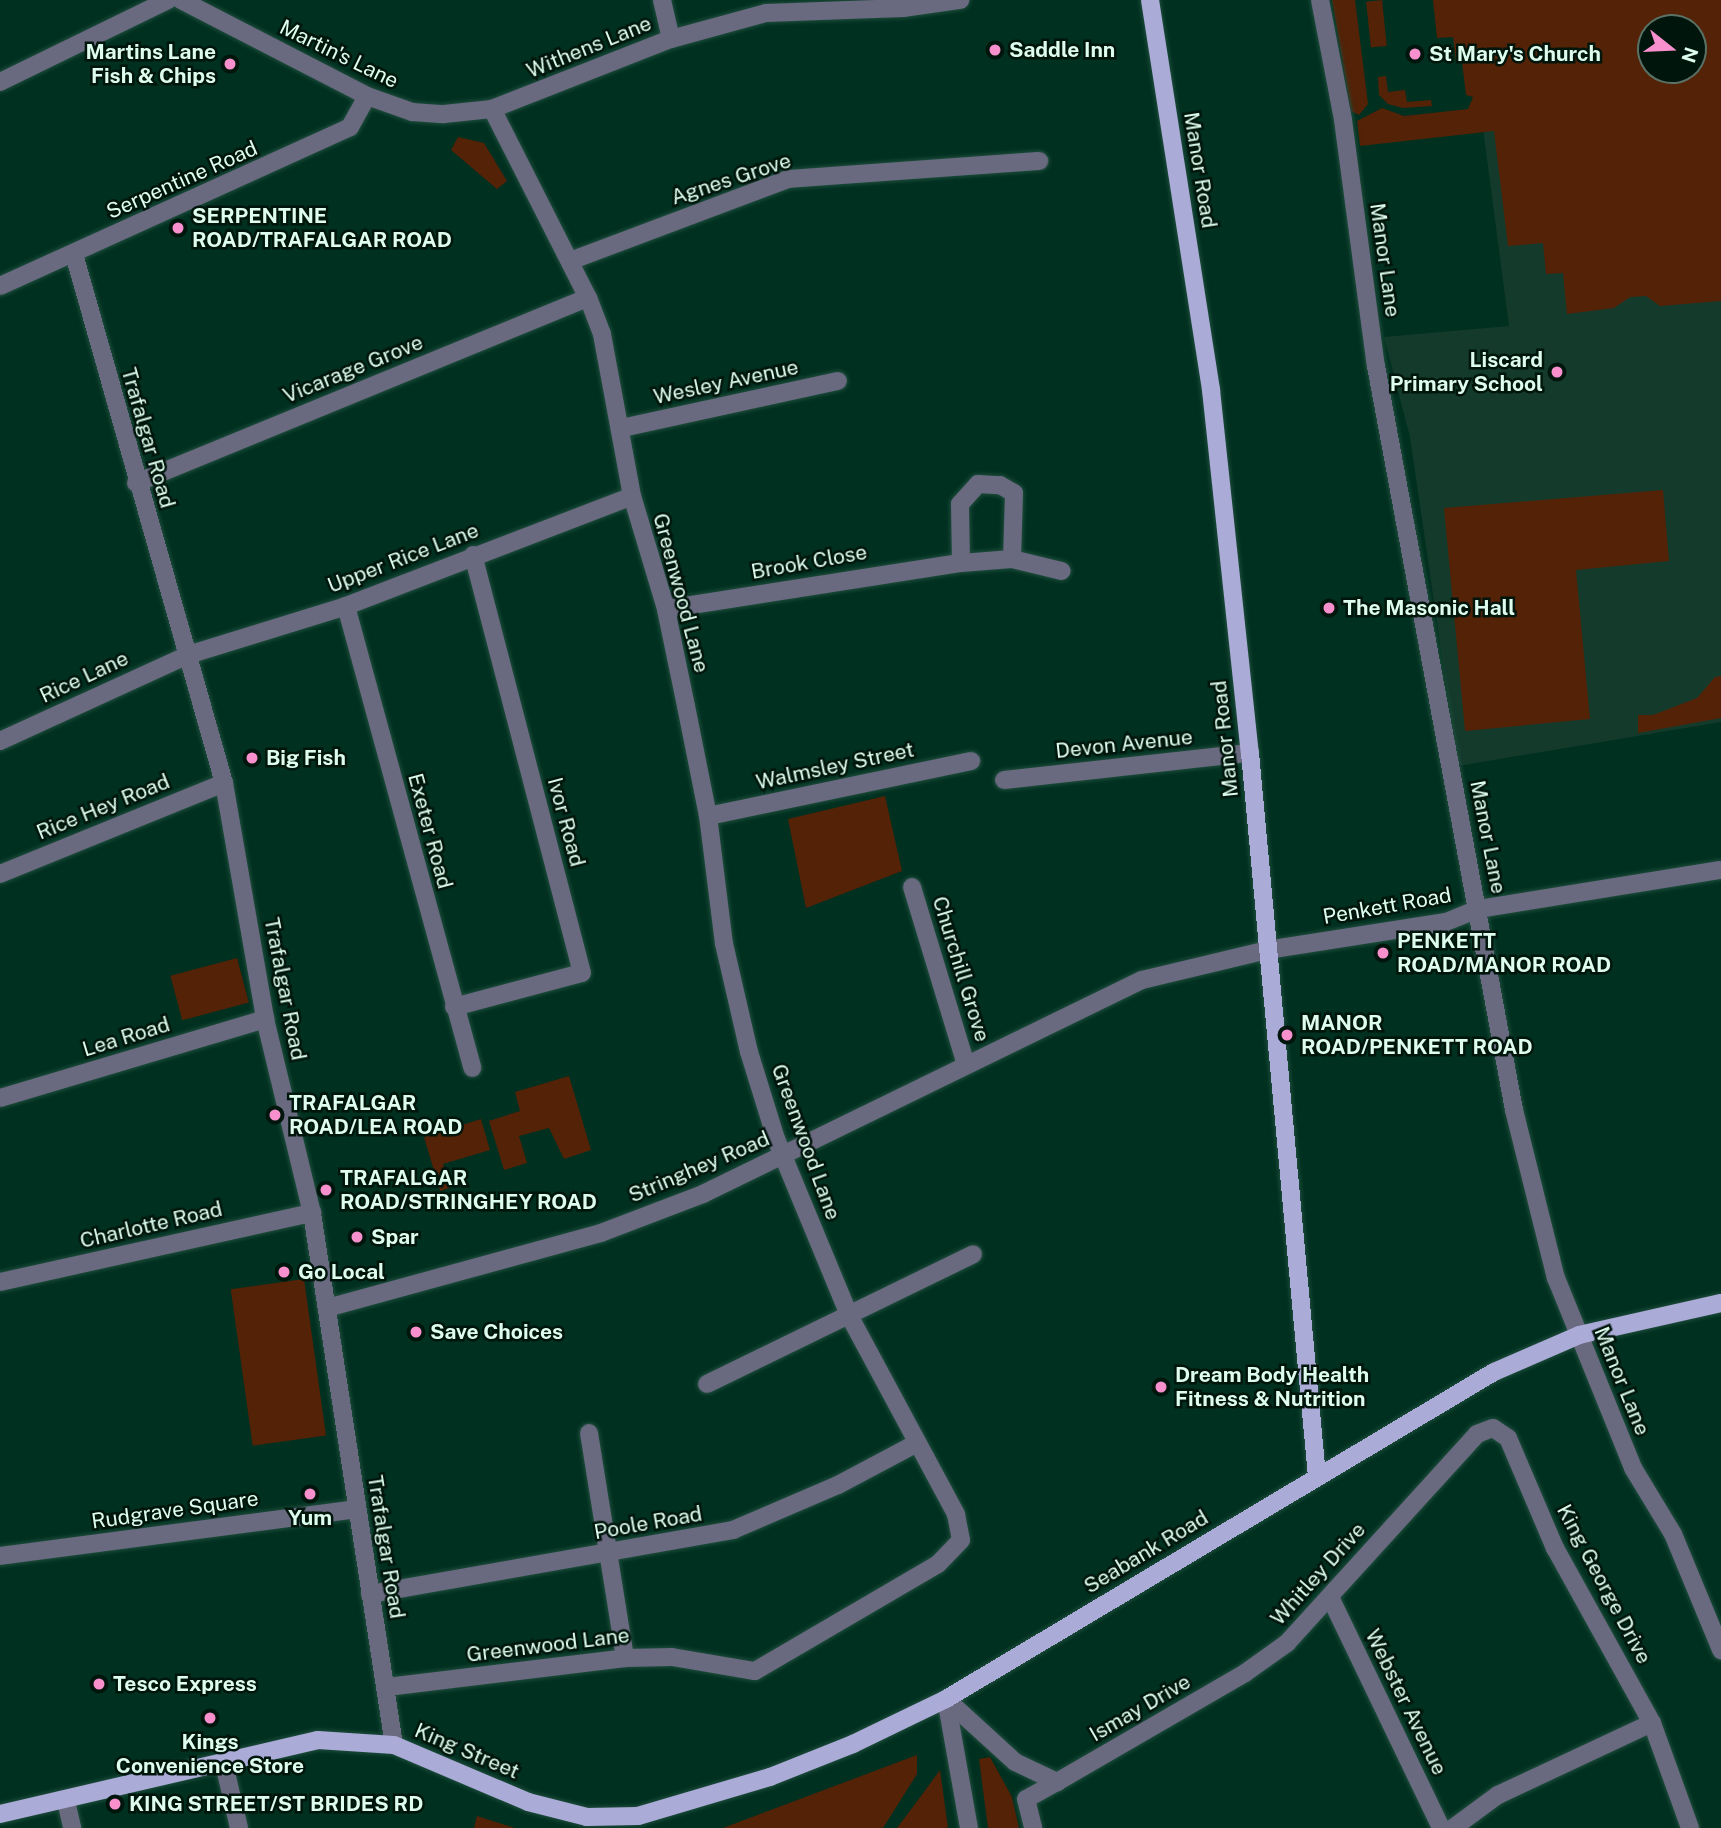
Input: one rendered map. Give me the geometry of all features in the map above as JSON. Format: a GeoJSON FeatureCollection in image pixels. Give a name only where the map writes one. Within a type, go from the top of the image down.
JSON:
{"type":"FeatureCollection","features":[{"type":"Feature","properties":{"kind":"main road","name":"Manor Road"},"geometry":{"type":"LineString","coordinates":[[1150,0],[1210,383],[1250,753],[1317,1476]]}},
{"type":"Feature","properties":{"kind":"main road","name":"Seabank Road"},"geometry":{"type":"LineString","coordinates":[[587,1817],[639,1822],[770,1777],[853,1744],[946,1699],[1494,1372],[1579,1335],[1721,1303]]}},
{"type":"Feature","properties":{"kind":"main road","name":"King Street"},"geometry":{"type":"LineString","coordinates":[[0,1814],[66,1801],[318,1740],[394,1745],[528,1802],[587,1817]]}},
{"type":"Feature","properties":{"kind":"street"},"geometry":{"type":"LineString","coordinates":[[0,82],[168,0]]}},
{"type":"Feature","properties":{"kind":"street","name":"Martin's Lane"},"geometry":{"type":"LineString","coordinates":[[181,0],[367,96],[412,112],[444,114]]}},
{"type":"Feature","properties":{"kind":"street"},"geometry":{"type":"LineString","coordinates":[[662,0],[671,39]]}},
{"type":"Feature","properties":{"kind":"street","name":"Withens Lane"},"geometry":{"type":"LineString","coordinates":[[444,114],[492,109],[671,39],[765,13],[960,0]]}},
{"type":"Feature","properties":{"kind":"street","name":"Manor Lane"},"geometry":{"type":"LineString","coordinates":[[1320,0],[1343,120],[1380,392],[1479,909],[1514,1110],[1556,1278],[1633,1468],[1673,1534],[1721,1650]]}},
{"type":"Feature","properties":{"kind":"street","name":"Serpentine Road"},"geometry":{"type":"LineString","coordinates":[[0,286],[350,128],[367,96]]}},
{"type":"Feature","properties":{"kind":"street","name":"Greenwood Lane"},"geometry":{"type":"LineString","coordinates":[[387,1687],[625,1658],[672,1657],[755,1671],[938,1564],[961,1541],[956,1514],[849,1315],[784,1155],[749,1052],[724,944],[708,816],[666,609],[632,496],[622,428],[602,334],[588,298],[492,109]]}},
{"type":"Feature","properties":{"kind":"street","name":"Agnes Grove"},"geometry":{"type":"LineString","coordinates":[[569,261],[788,179],[1038,161]]}},
{"type":"Feature","properties":{"kind":"street","name":"Trafalgar Road"},"geometry":{"type":"LineString","coordinates":[[74,254],[136,483],[224,783],[265,1019],[312,1213],[394,1745]]}},
{"type":"Feature","properties":{"kind":"street","name":"Vicarage Grove"},"geometry":{"type":"LineString","coordinates":[[136,483],[588,298]]}},
{"type":"Feature","properties":{"kind":"street","name":"Wesley Avenue"},"geometry":{"type":"LineString","coordinates":[[622,428],[838,381]]}},
{"type":"Feature","properties":{"kind":"street"},"geometry":{"type":"LineString","coordinates":[[961,563],[960,504],[978,484],[1000,485],[1014,493],[1012,559]]}},
{"type":"Feature","properties":{"kind":"street","name":"Upper Rice Lane"},"geometry":{"type":"LineString","coordinates":[[188,655],[346,606],[632,496]]}},
{"type":"Feature","properties":{"kind":"street","name":"Ivor Road"},"geometry":{"type":"LineString","coordinates":[[454,1007],[582,972],[473,555]]}},
{"type":"Feature","properties":{"kind":"street","name":"Brook Close"},"geometry":{"type":"LineString","coordinates":[[666,609],[961,563],[1012,559],[1062,571]]}},
{"type":"Feature","properties":{"kind":"street","name":"Exeter Road"},"geometry":{"type":"LineString","coordinates":[[346,606],[472,1068]]}},
{"type":"Feature","properties":{"kind":"street","name":"Rice Lane"},"geometry":{"type":"LineString","coordinates":[[0,741],[188,655]]}},
{"type":"Feature","properties":{"kind":"street","name":"Devon Avenue"},"geometry":{"type":"LineString","coordinates":[[1004,780],[1250,753]]}},
{"type":"Feature","properties":{"kind":"street","name":"Walmsley Street"},"geometry":{"type":"LineString","coordinates":[[708,816],[971,761]]}},
{"type":"Feature","properties":{"kind":"street","name":"Rice Hey Road"},"geometry":{"type":"LineString","coordinates":[[0,874],[224,783]]}},
{"type":"Feature","properties":{"kind":"street","name":"Penkett Road"},"geometry":{"type":"LineString","coordinates":[[1267,950],[1446,922],[1479,909],[1721,870]]}},
{"type":"Feature","properties":{"kind":"street","name":"Churchill Grove"},"geometry":{"type":"LineString","coordinates":[[912,887],[966,1065]]}},
{"type":"Feature","properties":{"kind":"street","name":"Stringhey Road"},"geometry":{"type":"LineString","coordinates":[[327,1308],[601,1233],[702,1194],[1142,980],[1267,950]]}},
{"type":"Feature","properties":{"kind":"street","name":"Lea Road"},"geometry":{"type":"LineString","coordinates":[[0,1098],[265,1019]]}},
{"type":"Feature","properties":{"kind":"street","name":"Charlotte Road"},"geometry":{"type":"LineString","coordinates":[[0,1282],[312,1213]]}},
{"type":"Feature","properties":{"kind":"street"},"geometry":{"type":"LineString","coordinates":[[706,1384],[973,1254]]}},
{"type":"Feature","properties":{"kind":"street","name":"King George Drive"},"geometry":{"type":"LineString","coordinates":[[1418,1498],[1477,1434],[1493,1428],[1503,1431],[1555,1548],[1652,1723],[1690,1828]]}},
{"type":"Feature","properties":{"kind":"street"},"geometry":{"type":"LineString","coordinates":[[589,1433],[625,1658]]}},
{"type":"Feature","properties":{"kind":"street","name":"Poole Road"},"geometry":{"type":"LineString","coordinates":[[370,1594],[733,1530],[838,1485],[917,1443]]}},
{"type":"Feature","properties":{"kind":"street","name":"Whitley Drive"},"geometry":{"type":"LineString","coordinates":[[1245,1673],[1287,1643],[1418,1498]]}},
{"type":"Feature","properties":{"kind":"street","name":"Rudgrave Square"},"geometry":{"type":"LineString","coordinates":[[0,1556],[356,1509]]}},
{"type":"Feature","properties":{"kind":"street","name":"Webster Avenue"},"geometry":{"type":"LineString","coordinates":[[1330,1597],[1441,1828]]}},
{"type":"Feature","properties":{"kind":"street","name":"Ismay Drive"},"geometry":{"type":"LineString","coordinates":[[1033,1828],[1026,1799],[1245,1673]]}},
{"type":"Feature","properties":{"kind":"street"},"geometry":{"type":"LineString","coordinates":[[946,1699],[1015,1762],[1057,1782]]}},
{"type":"Feature","properties":{"kind":"street"},"geometry":{"type":"LineString","coordinates":[[946,1699],[969,1828]]}},
{"type":"Feature","properties":{"kind":"street"},"geometry":{"type":"LineString","coordinates":[[1453,1828],[1498,1796],[1652,1723]]}},
{"type":"Feature","properties":{"kind":"street"},"geometry":{"type":"LineString","coordinates":[[224,1764],[239,1828]]}},
{"type":"Feature","properties":{"kind":"street"},"geometry":{"type":"LineString","coordinates":[[66,1801],[72,1828]]}},
{"type":"Feature","properties":{"kind":"shaded area"},"geometry":{"type":"Polygon","coordinates":[[[1332,0],[1355,0],[1368,104],[1359,115],[1351,111],[1332,0]]]}},
{"type":"Feature","properties":{"kind":"shaded area"},"geometry":{"type":"Polygon","coordinates":[[[1382,0],[1387,46],[1371,47],[1366,2],[1382,0]]]}},
{"type":"Feature","properties":{"kind":"shaded area"},"geometry":{"type":"Polygon","coordinates":[[[1433,0],[1721,0],[1721,301],[1660,306],[1646,296],[1630,297],[1614,308],[1567,314],[1563,273],[1546,274],[1543,243],[1508,246],[1494,131],[1360,146],[1357,121],[1382,108],[1404,116],[1468,109],[1473,97],[1466,95],[1462,62],[1456,62],[1453,37],[1437,38],[1433,0]]]}},
{"type":"Feature","properties":{"kind":"shaded area","name":"Liscard Primary School"},"geometry":{"type":"Polygon","coordinates":[[[1466,0],[1721,0],[1721,722],[1458,766],[1410,437],[1384,337],[1509,326],[1466,0]]]}},
{"type":"Feature","properties":{"kind":"shaded area"},"geometry":{"type":"Polygon","coordinates":[[[1386,76],[1388,92],[1405,90],[1407,102],[1431,100],[1432,106],[1403,108],[1388,104],[1379,95],[1378,77],[1386,76]]]}},
{"type":"Feature","properties":{"kind":"shaded area"},"geometry":{"type":"Polygon","coordinates":[[[458,137],[484,143],[507,181],[497,189],[451,150],[458,137]]]}},
{"type":"Feature","properties":{"kind":"shaded area"},"geometry":{"type":"Polygon","coordinates":[[[1663,490],[1669,561],[1576,570],[1590,719],[1465,731],[1444,508],[1663,490]]]}},
{"type":"Feature","properties":{"kind":"shaded area"},"geometry":{"type":"Polygon","coordinates":[[[1721,676],[1721,718],[1638,733],[1638,715],[1653,715],[1697,698],[1715,677],[1721,676]]]}},
{"type":"Feature","properties":{"kind":"shaded area"},"geometry":{"type":"Polygon","coordinates":[[[885,796],[902,871],[806,908],[788,819],[885,796]]]}},
{"type":"Feature","properties":{"kind":"shaded area"},"geometry":{"type":"Polygon","coordinates":[[[237,958],[249,1002],[182,1020],[170,976],[237,958]]]}},
{"type":"Feature","properties":{"kind":"shaded area"},"geometry":{"type":"Polygon","coordinates":[[[569,1076],[591,1150],[564,1159],[549,1128],[519,1136],[527,1163],[504,1170],[489,1121],[520,1111],[515,1092],[569,1076]]]}},
{"type":"Feature","properties":{"kind":"shaded area"},"geometry":{"type":"Polygon","coordinates":[[[481,1119],[490,1150],[443,1164],[450,1188],[440,1191],[424,1137],[481,1119]]]}},
{"type":"Feature","properties":{"kind":"shaded area"},"geometry":{"type":"Polygon","coordinates":[[[304,1279],[326,1435],[253,1446],[231,1289],[304,1279]]]}},
{"type":"Feature","properties":{"kind":"shaded area"},"geometry":{"type":"Polygon","coordinates":[[[917,1755],[917,1774],[883,1828],[723,1828],[917,1755]]]}},
{"type":"Feature","properties":{"kind":"shaded area"},"geometry":{"type":"Polygon","coordinates":[[[990,1757],[1012,1797],[1019,1828],[988,1828],[979,1759],[990,1757]]]}},
{"type":"Feature","properties":{"kind":"shaded area"},"geometry":{"type":"Polygon","coordinates":[[[940,1770],[948,1828],[897,1828],[921,1796],[940,1770]]]}},
{"type":"Feature","properties":{"kind":"shaded area"},"geometry":{"type":"Polygon","coordinates":[[[477,1816],[515,1828],[474,1828],[477,1816]]]}},
{"type":"Feature","properties":{"kind":"place","name":"Saddle Inn"},"geometry":{"type":"Point","coordinates":[995,50]}},
{"type":"Feature","properties":{"kind":"place","name":"St Mary's Church"},"geometry":{"type":"Point","coordinates":[1415,54]}},
{"type":"Feature","properties":{"kind":"place","name":"Martins Lane Fish & Chips"},"geometry":{"type":"Point","coordinates":[230,64]}},
{"type":"Feature","properties":{"kind":"place","name":"SERPENTINE ROAD/TRAFALGAR ROAD"},"geometry":{"type":"Point","coordinates":[178,228]}},
{"type":"Feature","properties":{"kind":"place","name":"Liscard Primary School"},"geometry":{"type":"Point","coordinates":[1557,372]}},
{"type":"Feature","properties":{"kind":"place","name":"The Masonic Hall"},"geometry":{"type":"Point","coordinates":[1329,608]}},
{"type":"Feature","properties":{"kind":"place","name":"Big Fish"},"geometry":{"type":"Point","coordinates":[252,758]}},
{"type":"Feature","properties":{"kind":"place","name":"PENKETT ROAD/MANOR ROAD"},"geometry":{"type":"Point","coordinates":[1383,953]}},
{"type":"Feature","properties":{"kind":"place","name":"MANOR ROAD/PENKETT ROAD"},"geometry":{"type":"Point","coordinates":[1287,1035]}},
{"type":"Feature","properties":{"kind":"place","name":"TRAFALGAR ROAD/LEA ROAD"},"geometry":{"type":"Point","coordinates":[275,1115]}},
{"type":"Feature","properties":{"kind":"place","name":"TRAFALGAR ROAD/STRINGHEY ROAD"},"geometry":{"type":"Point","coordinates":[326,1190]}},
{"type":"Feature","properties":{"kind":"place","name":"Spar"},"geometry":{"type":"Point","coordinates":[357,1237]}},
{"type":"Feature","properties":{"kind":"place","name":"Go Local"},"geometry":{"type":"Point","coordinates":[284,1272]}},
{"type":"Feature","properties":{"kind":"place","name":"Save Choices"},"geometry":{"type":"Point","coordinates":[416,1332]}},
{"type":"Feature","properties":{"kind":"place","name":"Dream Body Health Fitness & Nutrition"},"geometry":{"type":"Point","coordinates":[1161,1387]}},
{"type":"Feature","properties":{"kind":"place","name":"Yum"},"geometry":{"type":"Point","coordinates":[310,1494]}},
{"type":"Feature","properties":{"kind":"place","name":"Tesco Express"},"geometry":{"type":"Point","coordinates":[99,1684]}},
{"type":"Feature","properties":{"kind":"place","name":"Kings Convenience Store"},"geometry":{"type":"Point","coordinates":[210,1718]}},
{"type":"Feature","properties":{"kind":"place","name":"KING STREET/ST BRIDES RD"},"geometry":{"type":"Point","coordinates":[115,1804]}}]}
